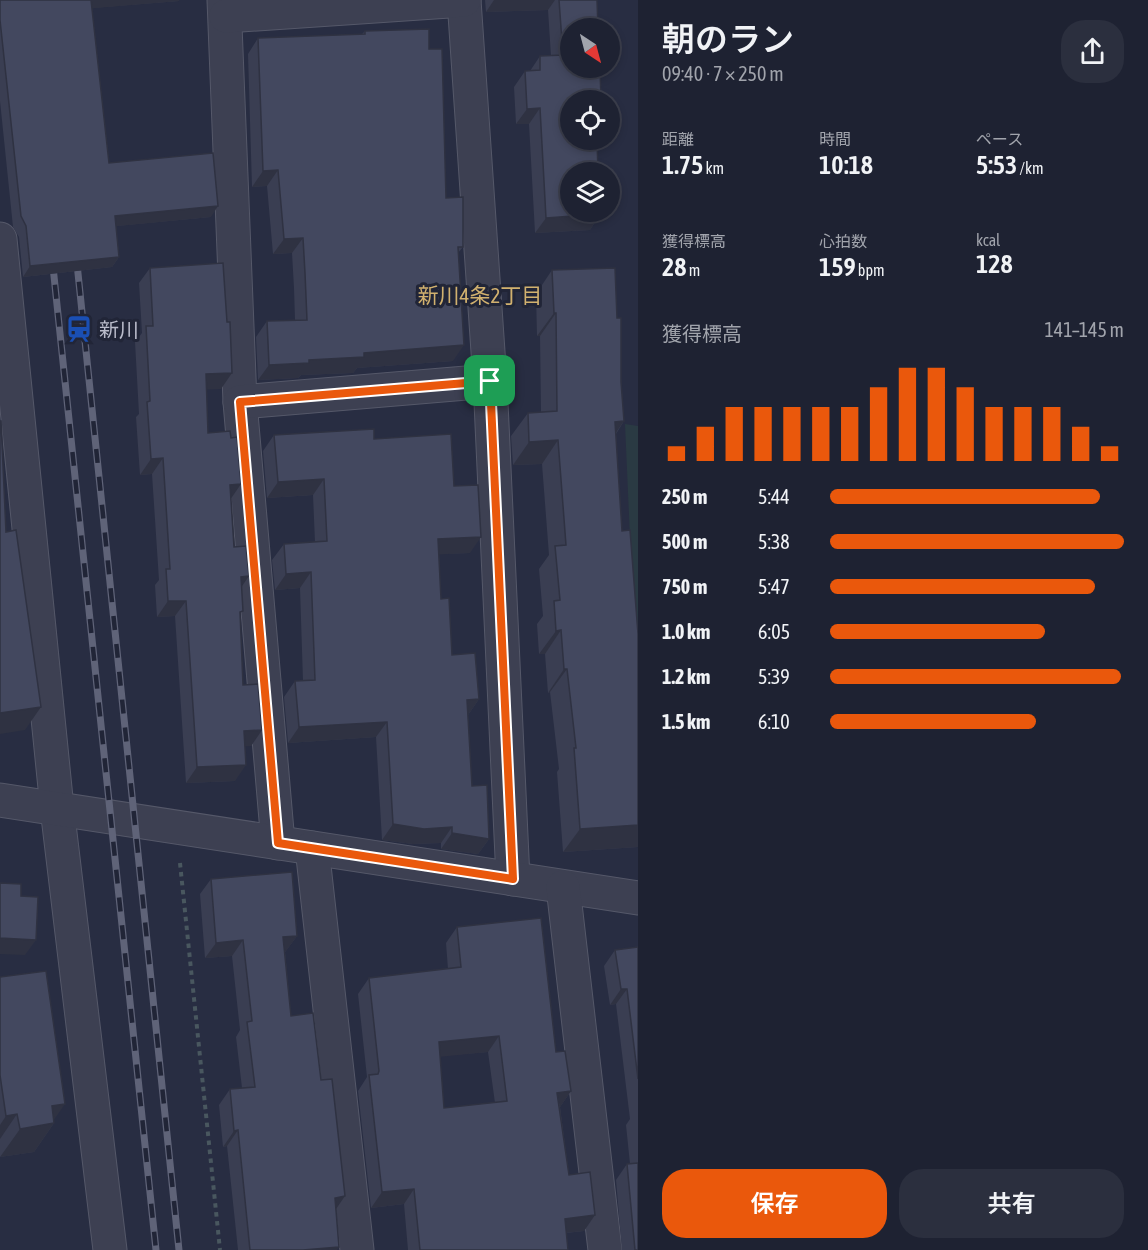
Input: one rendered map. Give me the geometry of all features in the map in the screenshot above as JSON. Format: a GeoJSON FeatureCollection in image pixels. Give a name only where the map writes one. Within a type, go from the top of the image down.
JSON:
{"type":"FeatureCollection","features":[{"type":"Feature","properties":{"kind":"street"},"geometry":{"type":"LineString","coordinates":[[278,843],[240,402],[225,8],[464,0],[490,381],[513,879]]}},
{"type":"Feature","properties":{"kind":"street"},"geometry":{"type":"LineString","coordinates":[[0,248],[57,808],[110,1250]]}},
{"type":"Feature","properties":{"kind":"street"},"geometry":{"type":"LineString","coordinates":[[240,402],[490,381]]}},
{"type":"Feature","properties":{"kind":"street"},"geometry":{"type":"LineString","coordinates":[[0,800],[638,898]]}},
{"type":"Feature","properties":{"kind":"street"},"geometry":{"type":"LineString","coordinates":[[312,848],[357,1250]]}},
{"type":"Feature","properties":{"kind":"street"},"geometry":{"type":"LineString","coordinates":[[563,887],[605,1250]]}},
{"type":"Feature","properties":{"kind":"path"},"geometry":{"type":"LineString","coordinates":[[179,858],[220,1250]]}},
{"type":"Feature","properties":{"kind":"shaded area"},"geometry":{"type":"Polygon","coordinates":[[[625,424],[638,426],[638,630],[634,629],[625,424]]]}},
{"type":"Feature","properties":{"kind":"building"},"geometry":{"type":"Polygon","coordinates":[[[0,0],[91,0],[109,163],[213,153],[218,206],[115,216],[119,257],[30,266],[26,226],[21,216],[0,20],[0,0]]]}},
{"type":"Feature","properties":{"kind":"building"},"geometry":{"type":"Polygon","coordinates":[[[559,0],[597,0],[598,18],[560,18],[559,0]]]}},
{"type":"Feature","properties":{"kind":"building"},"geometry":{"type":"Polygon","coordinates":[[[429,29],[429,49],[442,49],[446,198],[463,197],[463,247],[458,247],[464,345],[364,353],[364,357],[269,365],[267,321],[307,320],[303,238],[284,239],[278,170],[263,171],[258,38],[429,29]]]}},
{"type":"Feature","properties":{"kind":"building"},"geometry":{"type":"Polygon","coordinates":[[[560,55],[560,78],[600,78],[601,90],[560,90],[560,150],[597,150],[598,162],[560,162],[560,217],[546,218],[540,108],[527,109],[525,71],[540,70],[540,56],[560,55]]]}},
{"type":"Feature","properties":{"kind":"building"},"geometry":{"type":"Polygon","coordinates":[[[223,263],[227,322],[230,322],[232,373],[206,374],[208,433],[230,431],[231,438],[237,437],[241,484],[230,485],[234,547],[246,546],[249,576],[241,577],[243,685],[258,684],[262,730],[244,731],[246,765],[197,767],[186,601],[168,601],[166,569],[170,569],[163,458],[151,459],[147,402],[150,401],[146,326],[153,326],[150,268],[223,263]]]}},
{"type":"Feature","properties":{"kind":"building"},"geometry":{"type":"Polygon","coordinates":[[[615,268],[617,318],[621,318],[621,382],[624,421],[615,422],[622,531],[630,530],[638,634],[638,825],[580,829],[574,748],[576,748],[567,669],[564,669],[561,630],[556,631],[554,601],[560,600],[555,546],[566,545],[558,440],[529,442],[528,413],[557,411],[556,313],[554,313],[552,270],[615,268]]]}},
{"type":"Feature","properties":{"kind":"building"},"geometry":{"type":"Polygon","coordinates":[[[0,421],[6,532],[16,530],[41,707],[0,713],[0,421]]]}},
{"type":"Feature","properties":{"kind":"building"},"geometry":{"type":"Polygon","coordinates":[[[374,429],[374,439],[451,434],[454,486],[478,485],[481,537],[438,539],[441,599],[449,598],[452,655],[475,653],[479,699],[467,700],[472,786],[487,785],[489,839],[452,833],[452,827],[424,829],[393,824],[387,722],[299,727],[295,681],[315,680],[311,572],[286,574],[284,544],[327,541],[324,479],[278,482],[274,435],[374,429]]]}},
{"type":"Feature","properties":{"kind":"building"},"geometry":{"type":"Polygon","coordinates":[[[292,872],[297,936],[283,937],[291,1016],[313,1013],[321,1080],[332,1079],[345,1196],[335,1198],[339,1247],[250,1250],[238,1130],[234,1131],[230,1089],[255,1087],[247,1022],[252,1021],[243,940],[216,943],[211,879],[292,872]]]}},
{"type":"Feature","properties":{"kind":"building"},"geometry":{"type":"Polygon","coordinates":[[[0,883],[21,884],[21,896],[38,897],[36,940],[0,938],[0,883]]]}},
{"type":"Feature","properties":{"kind":"building"},"geometry":{"type":"Polygon","coordinates":[[[541,918],[556,1052],[565,1051],[571,1091],[557,1093],[569,1175],[590,1172],[595,1215],[565,1219],[568,1250],[420,1250],[414,1189],[382,1192],[369,1075],[378,1074],[379,1071],[369,978],[461,967],[457,927],[541,918]],[[499,1036],[439,1042],[444,1108],[507,1101],[499,1036]]]}},
{"type":"Feature","properties":{"kind":"building"},"geometry":{"type":"Polygon","coordinates":[[[638,947],[638,1079],[627,989],[621,989],[615,950],[638,947]]]}},
{"type":"Feature","properties":{"kind":"building"},"geometry":{"type":"Polygon","coordinates":[[[46,971],[65,1104],[52,1106],[54,1123],[20,1129],[17,1114],[6,1116],[0,1075],[0,977],[46,971]]]}},
{"type":"Feature","properties":{"kind":"building"},"geometry":{"type":"Polygon","coordinates":[[[638,1163],[638,1250],[635,1250],[627,1164],[638,1163]]]}},
{"type":"Feature","properties":{"kind":"railway"},"geometry":{"type":"LineString","coordinates":[[76,254],[179,1250]]}},
{"type":"Feature","properties":{"kind":"railway"},"geometry":{"type":"LineString","coordinates":[[52,257],[156,1250]]}},
{"type":"Feature","properties":{"kind":"place","name":"新川"},"geometry":{"type":"Point","coordinates":[79,329]}},
{"type":"Feature","properties":{"kind":"district","name":"新川4条2丁目"},"geometry":{"type":"Point","coordinates":[480,295]}},
{"type":"Feature","properties":{"kind":"route"},"geometry":{"type":"LineString","coordinates":[[490,381],[513,879],[278,843],[240,402],[490,381]]}}]}
